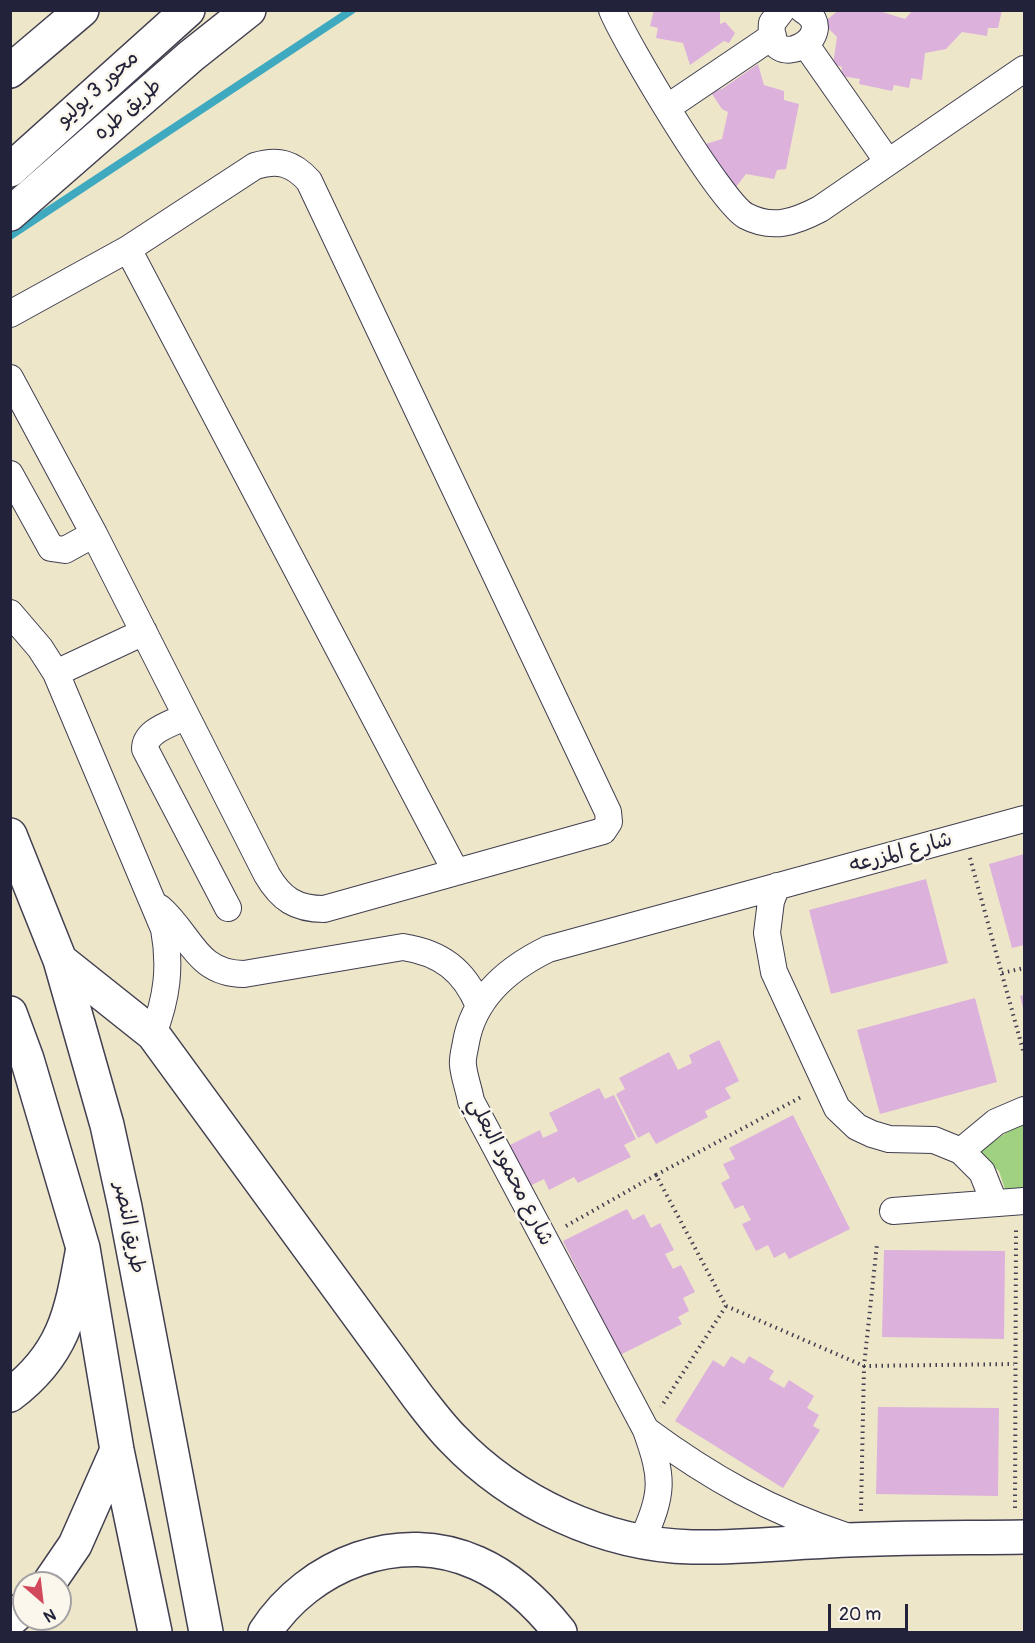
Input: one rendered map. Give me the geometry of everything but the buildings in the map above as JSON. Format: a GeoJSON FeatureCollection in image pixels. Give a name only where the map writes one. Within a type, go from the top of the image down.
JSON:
{"type":"FeatureCollection","features":[{"type":"Feature","properties":{"kind":"main road"},"geometry":{"type":"LineString","coordinates":[[10,70],[82,10]]}},
{"type":"Feature","properties":{"kind":"main road","name":"محور 3 يوليو"},"geometry":{"type":"LineString","coordinates":[[10,170],[188,10]]}},
{"type":"Feature","properties":{"kind":"main road","name":"طريق طره"},"geometry":{"type":"LineString","coordinates":[[10,214],[24,189],[249,10]]}},
{"type":"Feature","properties":{"kind":"main road","name":"طريق النصر"},"geometry":{"type":"LineString","coordinates":[[10,835],[60,960],[86,1042],[125,1207],[206,1632]]}},
{"type":"Feature","properties":{"kind":"main road"},"geometry":{"type":"LineString","coordinates":[[60,960],[153,1034],[418,1397],[453,1439],[493,1475],[539,1505],[589,1527],[642,1541],[692,1547],[858,1530],[1020,1528]]}},
{"type":"Feature","properties":{"kind":"main road"},"geometry":{"type":"LineString","coordinates":[[10,1013],[27,1059],[82,1248],[117,1450],[155,1632]]}},
{"type":"Feature","properties":{"kind":"main road"},"geometry":{"type":"LineString","coordinates":[[10,1395],[42,1367],[60,1339],[73,1304],[82,1248]]}},
{"type":"Feature","properties":{"kind":"main road"},"geometry":{"type":"LineString","coordinates":[[57,1571],[75,1545],[117,1450]]}},
{"type":"Feature","properties":{"kind":"main road"},"geometry":{"type":"LineString","coordinates":[[265,1632],[276,1616],[309,1583],[346,1562],[393,1549],[434,1550],[476,1562],[510,1581],[542,1609],[560,1632]]}},
{"type":"Feature","properties":{"kind":"street"},"geometry":{"type":"LineString","coordinates":[[612,10],[668,107],[726,198],[745,216],[770,224],[796,222],[820,209],[1024,69]]}},
{"type":"Feature","properties":{"kind":"street"},"geometry":{"type":"LineString","coordinates":[[801,11],[813,26],[813,33],[807,45],[787,49],[781,47],[773,36],[772,23],[801,11]]}},
{"type":"Feature","properties":{"kind":"street"},"geometry":{"type":"LineString","coordinates":[[668,107],[773,36]]}},
{"type":"Feature","properties":{"kind":"street"},"geometry":{"type":"LineString","coordinates":[[807,45],[888,162]]}},
{"type":"Feature","properties":{"kind":"street"},"geometry":{"type":"LineString","coordinates":[[10,314],[128,249],[255,166],[282,162],[298,168],[309,181],[608,812],[609,822],[603,831],[324,909],[306,909],[289,902],[276,891],[267,875],[94,534],[10,378]]}},
{"type":"Feature","properties":{"kind":"street"},"geometry":{"type":"LineString","coordinates":[[128,249],[456,872]]}},
{"type":"Feature","properties":{"kind":"street"},"geometry":{"type":"LineString","coordinates":[[10,474],[51,548],[65,550],[94,534]]}},
{"type":"Feature","properties":{"kind":"street"},"geometry":{"type":"LineString","coordinates":[[10,613],[40,648],[56,673],[155,903],[168,952],[168,982],[163,1009],[153,1034]]}},
{"type":"Feature","properties":{"kind":"street"},"geometry":{"type":"LineString","coordinates":[[56,673],[144,632]]}},
{"type":"Feature","properties":{"kind":"street"},"geometry":{"type":"LineString","coordinates":[[186,716],[149,736],[145,749],[228,908]]}},
{"type":"Feature","properties":{"kind":"street","name":"شارع المزرعه"},"geometry":{"type":"LineString","coordinates":[[777,886],[1024,819]]}},
{"type":"Feature","properties":{"kind":"street"},"geometry":{"type":"LineString","coordinates":[[777,886],[768,917],[769,953],[774,972],[837,1108],[846,1118],[872,1134],[889,1139],[934,1140],[961,1151],[1011,1202]]}},
{"type":"Feature","properties":{"kind":"street","name":"شارع محمود البعلي"},"geometry":{"type":"LineString","coordinates":[[642,1541],[657,1506],[659,1467],[646,1430],[471,1101],[463,1063],[468,1034],[479,1006],[505,975],[521,962],[548,949],[777,886]]}},
{"type":"Feature","properties":{"kind":"street"},"geometry":{"type":"LineString","coordinates":[[155,903],[175,923],[199,957],[221,972],[244,974],[403,946],[423,950],[442,958],[458,971],[471,987],[479,1006]]}},
{"type":"Feature","properties":{"kind":"street"},"geometry":{"type":"LineString","coordinates":[[961,1151],[996,1122],[1024,1110]]}},
{"type":"Feature","properties":{"kind":"street"},"geometry":{"type":"LineString","coordinates":[[893,1211],[1011,1202]]}},
{"type":"Feature","properties":{"kind":"street","name":"شارع محمود البعلي"},"geometry":{"type":"LineString","coordinates":[[646,1430],[700,1469],[802,1522],[858,1530]]}},
{"type":"Feature","properties":{"kind":"path"},"geometry":{"type":"LineString","coordinates":[[964,836],[1024,1054]]}},
{"type":"Feature","properties":{"kind":"path"},"geometry":{"type":"LineString","coordinates":[[1002,973],[1024,968]]}},
{"type":"Feature","properties":{"kind":"path"},"geometry":{"type":"LineString","coordinates":[[543,1239],[824,1084]]}},
{"type":"Feature","properties":{"kind":"path"},"geometry":{"type":"LineString","coordinates":[[656,1175],[726,1306],[864,1366],[1014,1364]]}},
{"type":"Feature","properties":{"kind":"path"},"geometry":{"type":"LineString","coordinates":[[1011,1202],[1020,1528]]}},
{"type":"Feature","properties":{"kind":"path"},"geometry":{"type":"LineString","coordinates":[[858,1530],[864,1366],[877,1244]]}},
{"type":"Feature","properties":{"kind":"path"},"geometry":{"type":"LineString","coordinates":[[646,1430],[726,1306]]}},
{"type":"Feature","properties":{"kind":"green space"},"geometry":{"type":"Polygon","coordinates":[[[1024,1121],[1024,1191],[1006,1192],[999,1171],[978,1152],[1024,1121]]]}},
{"type":"Feature","properties":{"kind":"waterway"},"geometry":{"type":"LineString","coordinates":[[10,236],[352,10]]}}]}
